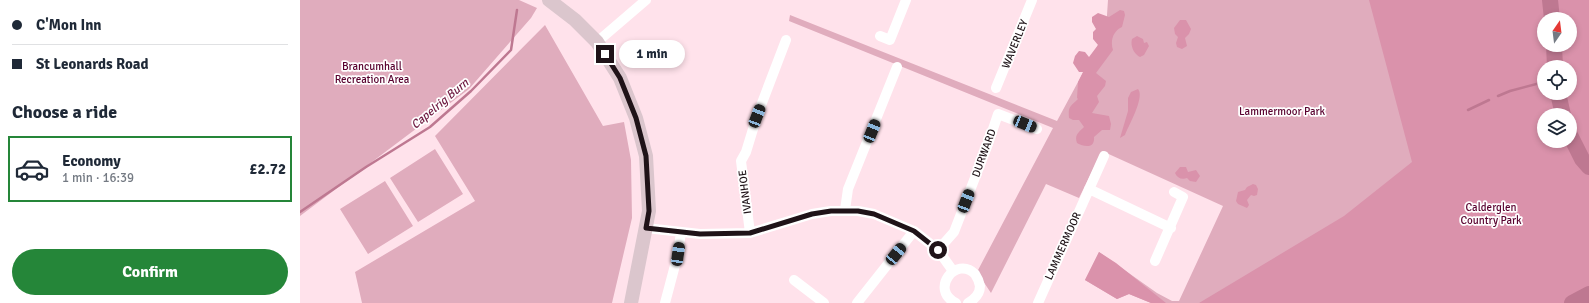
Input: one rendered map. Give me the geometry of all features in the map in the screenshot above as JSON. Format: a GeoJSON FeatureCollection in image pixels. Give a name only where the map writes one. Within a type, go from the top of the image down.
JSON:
{"type":"FeatureCollection","features":[{"type":"Feature","properties":{"kind":"street"},"geometry":{"type":"LineString","coordinates":[[549,0],[575,20],[597,42],[620,78],[636,118],[646,156],[649,211],[631,303]]}},
{"type":"Feature","properties":{"kind":"street"},"geometry":{"type":"LineString","coordinates":[[597,42],[646,0]]}},
{"type":"Feature","properties":{"kind":"street"},"geometry":{"type":"LineString","coordinates":[[880,36],[890,40],[906,0]]}},
{"type":"Feature","properties":{"kind":"street","name":"WAVERLEY"},"geometry":{"type":"LineString","coordinates":[[996,88],[1032,0]]}},
{"type":"Feature","properties":{"kind":"street","name":"IVANHOE"},"geometry":{"type":"LineString","coordinates":[[750,233],[741,161],[746,152],[757,116],[786,40]]}},
{"type":"Feature","properties":{"kind":"street"},"geometry":{"type":"LineString","coordinates":[[845,210],[848,189],[898,67]]}},
{"type":"Feature","properties":{"kind":"street","name":"DURWARD"},"geometry":{"type":"LineString","coordinates":[[938,250],[954,232],[998,114],[1037,129]]}},
{"type":"Feature","properties":{"kind":"street","name":"LAMMERMOOR"},"geometry":{"type":"LineString","coordinates":[[1038,303],[1104,156]]}},
{"type":"Feature","properties":{"kind":"street"},"geometry":{"type":"LineString","coordinates":[[1089,189],[1170,228]]}},
{"type":"Feature","properties":{"kind":"street"},"geometry":{"type":"LineString","coordinates":[[1155,261],[1183,197],[1174,192]]}},
{"type":"Feature","properties":{"kind":"street"},"geometry":{"type":"LineString","coordinates":[[646,228],[720,235],[750,233],[812,214],[845,210],[874,214],[914,231],[938,250],[953,271]]}},
{"type":"Feature","properties":{"kind":"street"},"geometry":{"type":"LineString","coordinates":[[857,303],[914,231]]}},
{"type":"Feature","properties":{"kind":"street"},"geometry":{"type":"LineString","coordinates":[[665,303],[678,254],[681,232]]}},
{"type":"Feature","properties":{"kind":"street"},"geometry":{"type":"LineString","coordinates":[[956,303],[948,297],[944,286],[949,275],[953,271],[963,269],[968,270],[976,276],[980,286],[977,296],[968,303]]}},
{"type":"Feature","properties":{"kind":"street"},"geometry":{"type":"LineString","coordinates":[[794,280],[824,303]]}},
{"type":"Feature","properties":{"kind":"green space","name":"Brancumhall Recreation Area"},"geometry":{"type":"Polygon","coordinates":[[[300,0],[519,0],[537,8],[531,18],[469,89],[300,216],[300,0]]]}},
{"type":"Feature","properties":{"kind":"green space","name":"Lammermoor Park"},"geometry":{"type":"Polygon","coordinates":[[[1108,0],[1589,0],[1589,303],[1151,303],[1129,294],[1117,299],[1085,280],[1099,252],[1157,293],[1172,301],[1179,301],[1223,206],[1102,151],[1079,198],[1046,184],[991,293],[977,272],[1053,128],[789,21],[790,15],[1057,121],[1106,30],[1108,0]]]}},
{"type":"Feature","properties":{"kind":"green space","name":"Calderglen Country Park"},"geometry":{"type":"Polygon","coordinates":[[[1369,0],[1589,0],[1589,303],[1199,303],[1344,216],[1412,162],[1369,0]]]}},
{"type":"Feature","properties":{"kind":"green space"},"geometry":{"type":"Polygon","coordinates":[[[1120,10],[1124,11],[1125,15],[1122,27],[1114,34],[1112,43],[1113,50],[1096,73],[1106,81],[1105,86],[1097,96],[1099,102],[1092,113],[1109,116],[1111,124],[1110,130],[1102,130],[1094,137],[1093,144],[1088,146],[1083,145],[1077,143],[1076,138],[1084,127],[1079,120],[1069,118],[1070,107],[1078,99],[1078,82],[1083,72],[1079,72],[1073,63],[1075,56],[1079,51],[1085,52],[1089,57],[1098,45],[1093,39],[1093,32],[1096,29],[1092,22],[1092,17],[1098,13],[1109,17],[1120,10]]]}},
{"type":"Feature","properties":{"kind":"green space"},"geometry":{"type":"Polygon","coordinates":[[[1180,20],[1186,20],[1191,29],[1185,38],[1187,46],[1182,49],[1177,47],[1176,43],[1178,37],[1175,34],[1174,28],[1180,20]]]}},
{"type":"Feature","properties":{"kind":"green space"},"geometry":{"type":"Polygon","coordinates":[[[545,25],[603,126],[624,122],[631,160],[632,218],[612,303],[362,303],[355,272],[475,201],[435,136],[545,25]]]}},
{"type":"Feature","properties":{"kind":"green space"},"geometry":{"type":"Polygon","coordinates":[[[1137,36],[1143,39],[1144,43],[1147,42],[1149,46],[1144,55],[1140,57],[1134,52],[1132,47],[1132,39],[1137,36]]]}},
{"type":"Feature","properties":{"kind":"green space"},"geometry":{"type":"Polygon","coordinates":[[[1138,89],[1140,93],[1136,111],[1125,135],[1120,138],[1128,111],[1128,98],[1131,92],[1138,89]]]}},
{"type":"Feature","properties":{"kind":"green space"},"geometry":{"type":"Polygon","coordinates":[[[435,149],[463,194],[418,222],[390,178],[435,149]]]}},
{"type":"Feature","properties":{"kind":"green space"},"geometry":{"type":"Polygon","coordinates":[[[1180,167],[1186,167],[1188,172],[1196,170],[1200,176],[1196,182],[1190,181],[1187,178],[1182,179],[1178,177],[1175,173],[1180,167]]]}},
{"type":"Feature","properties":{"kind":"green space"},"geometry":{"type":"Polygon","coordinates":[[[385,181],[413,226],[368,254],[340,209],[385,181]]]}},
{"type":"Feature","properties":{"kind":"green space"},"geometry":{"type":"Polygon","coordinates":[[[1253,184],[1256,185],[1258,189],[1257,195],[1251,195],[1247,200],[1249,205],[1247,208],[1238,204],[1236,201],[1238,192],[1245,190],[1253,184]]]}},
{"type":"Feature","properties":{"kind":"green space"},"geometry":{"type":"Polygon","coordinates":[[[1099,252],[1116,263],[1166,303],[1151,303],[1129,294],[1117,299],[1085,280],[1099,252]]]}},
{"type":"Feature","properties":{"kind":"waterway"},"geometry":{"type":"LineString","coordinates":[[1550,0],[1551,12]]}},
{"type":"Feature","properties":{"kind":"waterway","name":"Capelrig Burn"},"geometry":{"type":"LineString","coordinates":[[300,212],[366,167],[430,127],[471,91],[511,50],[517,10]]}},
{"type":"Feature","properties":{"kind":"waterway"},"geometry":{"type":"LineString","coordinates":[[1554,52],[1555,60]]}},
{"type":"Feature","properties":{"kind":"waterway"},"geometry":{"type":"LineString","coordinates":[[1498,96],[1510,91],[1537,84]]}},
{"type":"Feature","properties":{"kind":"waterway"},"geometry":{"type":"LineString","coordinates":[[1468,110],[1489,100]]}},
{"type":"Feature","properties":{"kind":"waterway"},"geometry":{"type":"LineString","coordinates":[[1560,100],[1561,108]]}},
{"type":"Feature","properties":{"kind":"waterway"},"geometry":{"type":"LineString","coordinates":[[1576,148],[1582,159],[1589,167]]}},
{"type":"Feature","properties":{"kind":"waterway"},"geometry":{"type":"LineString","coordinates":[[1572,303],[1589,294]]}},
{"type":"Feature","properties":{"kind":"route"},"geometry":{"type":"LineString","coordinates":[[605,54],[620,78],[636,118],[646,156],[649,211],[646,228],[720,235],[750,233],[812,214],[845,210],[874,214],[889,220],[914,231],[938,250]]}}]}
